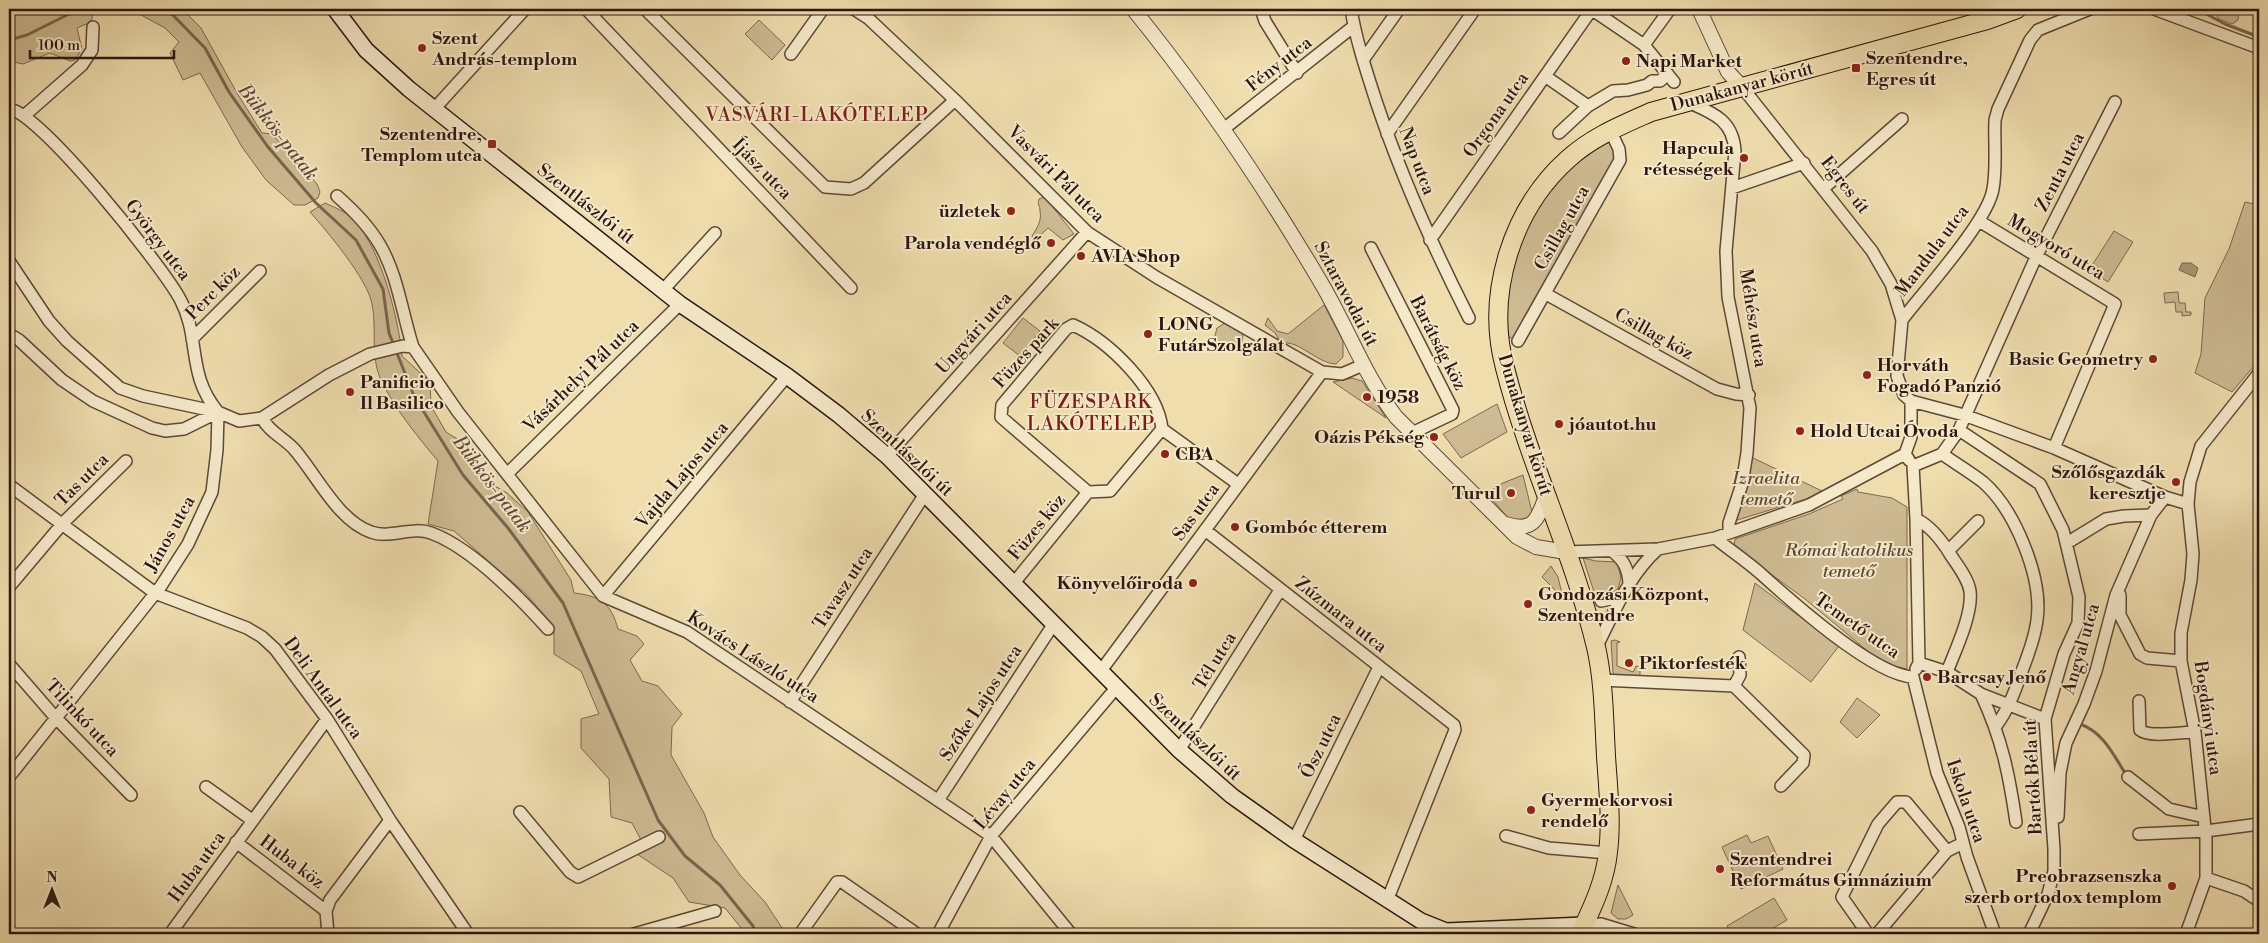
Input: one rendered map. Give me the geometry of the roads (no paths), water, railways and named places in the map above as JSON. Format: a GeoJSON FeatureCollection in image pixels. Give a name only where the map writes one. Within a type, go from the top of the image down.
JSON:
{"type":"FeatureCollection","features":[{"type":"Feature","properties":{"kind":"main road","name":"Szentlászlói út"},"geometry":{"type":"LineString","coordinates":[[335,9],[366,50],[409,88],[680,304],[787,376],[839,415],[887,456],[1052,625],[1178,750],[1232,796],[1294,840],[1387,901],[1421,921],[1447,932],[1582,930]]}},
{"type":"Feature","properties":{"kind":"main road","name":"Dunakanyar körút"},"geometry":{"type":"LineString","coordinates":[[1582,930],[1601,884],[1608,853],[1607,786],[1601,680],[1596,648],[1504,366],[1500,311],[1503,271],[1514,234],[1531,202],[1550,177],[1568,158],[1610,130],[1651,112],[1987,20],[2017,9]]}},
{"type":"Feature","properties":{"kind":"street"},"geometry":{"type":"LineString","coordinates":[[434,108],[525,9]]}},
{"type":"Feature","properties":{"kind":"street","name":"Íjász utca"},"geometry":{"type":"LineString","coordinates":[[586,9],[851,288]]}},
{"type":"Feature","properties":{"kind":"street"},"geometry":{"type":"LineString","coordinates":[[646,9],[825,187],[851,189],[864,183],[955,100]]}},
{"type":"Feature","properties":{"kind":"street"},"geometry":{"type":"LineString","coordinates":[[791,54],[823,9]]}},
{"type":"Feature","properties":{"kind":"street","name":"Vasvári Pál utca"},"geometry":{"type":"LineString","coordinates":[[854,9],[868,18],[955,100],[1087,232],[1156,277],[1322,372],[1342,374],[1363,365]]}},
{"type":"Feature","properties":{"kind":"street","name":"Sztaravodai út"},"geometry":{"type":"LineString","coordinates":[[1133,9],[1224,128],[1277,207],[1322,284],[1381,397],[1412,433],[1526,543],[1552,551],[1566,552]]}},
{"type":"Feature","properties":{"kind":"street"},"geometry":{"type":"LineString","coordinates":[[1261,9],[1265,21],[1297,73]]}},
{"type":"Feature","properties":{"kind":"street","name":"Nap utca"},"geometry":{"type":"LineString","coordinates":[[1351,9],[1363,60],[1401,174],[1430,240],[1469,318]]}},
{"type":"Feature","properties":{"kind":"street"},"geometry":{"type":"LineString","coordinates":[[1363,60],[1399,9]]}},
{"type":"Feature","properties":{"kind":"street"},"geometry":{"type":"LineString","coordinates":[[1387,134],[1475,9]]}},
{"type":"Feature","properties":{"kind":"street"},"geometry":{"type":"LineString","coordinates":[[1559,133],[1588,106],[1613,91],[1671,78],[1644,45],[1591,9]]}},
{"type":"Feature","properties":{"kind":"street","name":"Orgona utca"},"geometry":{"type":"LineString","coordinates":[[1430,240],[1591,9]]}},
{"type":"Feature","properties":{"kind":"street"},"geometry":{"type":"LineString","coordinates":[[1644,45],[1670,9]]}},
{"type":"Feature","properties":{"kind":"street","name":"Egres út"},"geometry":{"type":"LineString","coordinates":[[1699,9],[1728,72],[1824,188],[1882,267],[1894,292],[1902,320],[1897,376],[1900,388],[1911,401]]}},
{"type":"Feature","properties":{"kind":"street","name":"Mandula utca"},"geometry":{"type":"LineString","coordinates":[[1902,320],[1979,221],[1993,189],[1995,120],[1998,109],[2030,40],[2046,25],[2090,9]]}},
{"type":"Feature","properties":{"kind":"street"},"geometry":{"type":"LineString","coordinates":[[2154,9],[2259,48]]}},
{"type":"Feature","properties":{"kind":"street","name":"Fény utca"},"geometry":{"type":"LineString","coordinates":[[1224,128],[1297,73],[1354,26]]}},
{"type":"Feature","properties":{"kind":"street"},"geometry":{"type":"LineString","coordinates":[[9,110],[24,116],[82,65],[92,50],[92,27]]}},
{"type":"Feature","properties":{"kind":"street"},"geometry":{"type":"LineString","coordinates":[[1545,76],[1588,106]]}},
{"type":"Feature","properties":{"kind":"street","name":"Méhész utca"},"geometry":{"type":"LineString","coordinates":[[1688,102],[1712,113],[1725,123],[1734,138],[1732,188],[1726,251],[1728,297],[1749,395],[1747,453],[1742,484],[1729,523],[1729,533]]}},
{"type":"Feature","properties":{"kind":"street","name":"Zenta utca"},"geometry":{"type":"LineString","coordinates":[[1942,454],[1959,430],[1964,415],[2036,257],[2115,102]]}},
{"type":"Feature","properties":{"kind":"street","name":"György utca"},"geometry":{"type":"LineString","coordinates":[[24,116],[87,179],[150,254],[180,298],[189,322],[202,391],[218,412]]}},
{"type":"Feature","properties":{"kind":"street"},"geometry":{"type":"LineString","coordinates":[[1824,188],[1902,119]]}},
{"type":"Feature","properties":{"kind":"street","name":"Csillag utca"},"geometry":{"type":"LineString","coordinates":[[1518,341],[1620,160],[1619,149],[1610,130]]}},
{"type":"Feature","properties":{"kind":"street"},"geometry":{"type":"LineString","coordinates":[[1732,188],[1804,163]]}},
{"type":"Feature","properties":{"kind":"street","name":"Kovács László utca"},"geometry":{"type":"LineString","coordinates":[[337,196],[364,223],[380,245],[395,282],[408,347],[603,596],[687,632],[939,799],[991,836],[1071,934]]}},
{"type":"Feature","properties":{"kind":"street","name":"Mogyoró utca"},"geometry":{"type":"LineString","coordinates":[[1979,221],[2115,304],[2054,448]]}},
{"type":"Feature","properties":{"kind":"street","name":"Ungvári utca"},"geometry":{"type":"LineString","coordinates":[[887,456],[1087,232]]}},
{"type":"Feature","properties":{"kind":"street"},"geometry":{"type":"LineString","coordinates":[[663,290],[715,233]]}},
{"type":"Feature","properties":{"kind":"street","name":"Barátság köz"},"geometry":{"type":"LineString","coordinates":[[1370,248],[1453,410],[1452,414],[1412,433]]}},
{"type":"Feature","properties":{"kind":"street"},"geometry":{"type":"LineString","coordinates":[[9,260],[49,322],[67,341],[120,388],[144,396],[218,412],[239,421],[262,418],[329,375],[370,354],[383,350],[408,347]]}},
{"type":"Feature","properties":{"kind":"street","name":"Perc köz"},"geometry":{"type":"LineString","coordinates":[[192,339],[260,271]]}},
{"type":"Feature","properties":{"kind":"street","name":"Csillag köz"},"geometry":{"type":"LineString","coordinates":[[1546,294],[1717,389],[1749,395]]}},
{"type":"Feature","properties":{"kind":"street","name":"Vásárhelyi Pál utca"},"geometry":{"type":"LineString","coordinates":[[507,474],[680,304]]}},
{"type":"Feature","properties":{"kind":"street","name":"Füzes park"},"geometry":{"type":"LineString","coordinates":[[1088,492],[1001,417],[1000,411],[1002,405],[1066,329],[1073,325],[1084,330],[1130,369],[1146,389],[1161,418],[1162,430]]}},
{"type":"Feature","properties":{"kind":"street"},"geometry":{"type":"LineString","coordinates":[[9,334],[19,340],[62,380],[93,401],[152,428],[165,431],[184,428],[218,412]]}},
{"type":"Feature","properties":{"kind":"street","name":"Sas utca"},"geometry":{"type":"LineString","coordinates":[[1100,672],[1322,372]]}},
{"type":"Feature","properties":{"kind":"street","name":"Bogdányi utca"},"geometry":{"type":"LineString","coordinates":[[2186,934],[2206,878],[2206,831],[2194,732],[2181,661],[2181,633],[2191,580],[2193,554],[2188,504],[2193,467],[2200,446],[2259,373]]}},
{"type":"Feature","properties":{"kind":"street","name":"Vajda Lajos utca"},"geometry":{"type":"LineString","coordinates":[[603,596],[787,376]]}},
{"type":"Feature","properties":{"kind":"street"},"geometry":{"type":"LineString","coordinates":[[1566,552],[1658,550],[1715,538],[1818,501],[1905,454],[1911,437],[1911,401],[1964,415],[2054,448],[2165,497],[2188,504]]}},
{"type":"Feature","properties":{"kind":"street","name":"János utca"},"geometry":{"type":"LineString","coordinates":[[9,777],[155,593],[188,544],[209,502],[217,450],[218,412]]}},
{"type":"Feature","properties":{"kind":"street"},"geometry":{"type":"LineString","coordinates":[[262,418],[270,429],[293,449],[348,517],[372,533],[420,531],[442,538],[481,564],[548,629]]}},
{"type":"Feature","properties":{"kind":"street"},"geometry":{"type":"LineString","coordinates":[[1088,492],[1110,491],[1162,430],[1238,484]]}},
{"type":"Feature","properties":{"kind":"street","name":"Bartók Béla út"},"geometry":{"type":"LineString","coordinates":[[1959,430],[2040,484],[2053,506],[2067,543],[2079,597],[2078,623],[2064,654],[2045,719],[2054,871],[2048,894],[2029,934]]}},
{"type":"Feature","properties":{"kind":"street"},"geometry":{"type":"LineString","coordinates":[[1905,454],[1913,466],[1916,519],[1919,663],[1913,677]]}},
{"type":"Feature","properties":{"kind":"street"},"geometry":{"type":"LineString","coordinates":[[1913,466],[1942,454],[1983,482],[2012,518],[2030,564],[2037,597],[2037,619],[2032,645],[2009,706],[1996,726]]}},
{"type":"Feature","properties":{"kind":"street","name":"Tas utca"},"geometry":{"type":"LineString","coordinates":[[9,587],[63,523],[126,461]]}},
{"type":"Feature","properties":{"kind":"street","name":"Deli Antal utca"},"geometry":{"type":"LineString","coordinates":[[9,485],[63,523],[155,593],[247,628],[262,637],[275,649],[327,719],[390,820],[468,934]]}},
{"type":"Feature","properties":{"kind":"street","name":"Füzes köz"},"geometry":{"type":"LineString","coordinates":[[1013,584],[1088,492]]}},
{"type":"Feature","properties":{"kind":"street","name":"Tavasz utca"},"geometry":{"type":"LineString","coordinates":[[790,702],[925,494]]}},
{"type":"Feature","properties":{"kind":"street"},"geometry":{"type":"LineString","coordinates":[[1506,524],[1520,528],[1528,526],[1539,517],[1546,496]]}},
{"type":"Feature","properties":{"kind":"street","name":"Angyal utca"},"geometry":{"type":"LineString","coordinates":[[2054,849],[2057,837],[2060,773],[2066,743],[2096,672],[2113,601],[2121,588],[2151,515],[2165,497]]}},
{"type":"Feature","properties":{"kind":"street"},"geometry":{"type":"LineString","coordinates":[[2067,543],[2106,519],[2151,515]]}},
{"type":"Feature","properties":{"kind":"street"},"geometry":{"type":"LineString","coordinates":[[1916,519],[1924,523],[1948,551],[1970,591],[1966,618],[1948,672]]}},
{"type":"Feature","properties":{"kind":"street"},"geometry":{"type":"LineString","coordinates":[[1948,551],[1978,521]]}},
{"type":"Feature","properties":{"kind":"street","name":"Zúzmara utca"},"geometry":{"type":"LineString","coordinates":[[1205,530],[1455,727],[1387,901]]}},
{"type":"Feature","properties":{"kind":"street","name":"Temető utca"},"geometry":{"type":"LineString","coordinates":[[1715,538],[1759,572],[1783,595],[1875,664],[1902,676],[1913,677]]}},
{"type":"Feature","properties":{"kind":"street"},"geometry":{"type":"LineString","coordinates":[[1596,648],[1629,583],[1642,564],[1658,550]]}},
{"type":"Feature","properties":{"kind":"street"},"geometry":{"type":"LineString","coordinates":[[1612,551],[1623,560],[1628,571],[1629,583]]}},
{"type":"Feature","properties":{"kind":"street"},"geometry":{"type":"LineString","coordinates":[[2121,588],[2120,615],[2140,654],[2147,658],[2181,661]]}},
{"type":"Feature","properties":{"kind":"street","name":"Tél utca"},"geometry":{"type":"LineString","coordinates":[[1178,750],[1280,590]]}},
{"type":"Feature","properties":{"kind":"street"},"geometry":{"type":"LineString","coordinates":[[1601,601],[1621,597]]}},
{"type":"Feature","properties":{"kind":"street","name":"Szőke Lajos utca"},"geometry":{"type":"LineString","coordinates":[[939,799],[1052,625]]}},
{"type":"Feature","properties":{"kind":"street"},"geometry":{"type":"LineString","coordinates":[[1734,686],[1740,675],[1739,657]]}},
{"type":"Feature","properties":{"kind":"street"},"geometry":{"type":"LineString","coordinates":[[1919,663],[1948,672],[1981,694],[2045,719]]}},
{"type":"Feature","properties":{"kind":"street","name":"Tilinkó utca"},"geometry":{"type":"LineString","coordinates":[[9,664],[55,717],[131,795]]}},
{"type":"Feature","properties":{"kind":"street","name":"Ősz utca"},"geometry":{"type":"LineString","coordinates":[[1294,840],[1379,667]]}},
{"type":"Feature","properties":{"kind":"street","name":"Iskola utca"},"geometry":{"type":"LineString","coordinates":[[1913,677],[1929,746],[1995,934]]}},
{"type":"Feature","properties":{"kind":"street"},"geometry":{"type":"LineString","coordinates":[[1601,680],[1734,686],[1804,755],[1803,763],[1781,786]]}},
{"type":"Feature","properties":{"kind":"street","name":"Lévay utca"},"geometry":{"type":"LineString","coordinates":[[938,934],[991,836],[1116,688]]}},
{"type":"Feature","properties":{"kind":"street"},"geometry":{"type":"LineString","coordinates":[[1981,694],[1996,726],[2008,766],[2016,822]]}},
{"type":"Feature","properties":{"kind":"street"},"geometry":{"type":"LineString","coordinates":[[2139,701],[2140,730],[2142,732],[2152,734],[2194,732]]}},
{"type":"Feature","properties":{"kind":"street","name":"Huba utca"},"geometry":{"type":"LineString","coordinates":[[170,934],[327,719]]}},
{"type":"Feature","properties":{"kind":"street"},"geometry":{"type":"LineString","coordinates":[[2128,777],[2169,809],[2204,817]]}},
{"type":"Feature","properties":{"kind":"street"},"geometry":{"type":"LineString","coordinates":[[206,787],[252,820]]}},
{"type":"Feature","properties":{"kind":"street"},"geometry":{"type":"LineString","coordinates":[[1868,934],[1842,897],[1878,824],[1897,802],[1906,802],[1946,851]]}},
{"type":"Feature","properties":{"kind":"street"},"geometry":{"type":"LineString","coordinates":[[520,812],[570,872],[578,877],[660,837]]}},
{"type":"Feature","properties":{"kind":"street"},"geometry":{"type":"LineString","coordinates":[[328,934],[326,911],[330,900],[390,820]]}},
{"type":"Feature","properties":{"kind":"street"},"geometry":{"type":"LineString","coordinates":[[2139,834],[2206,831],[2259,824]]}},
{"type":"Feature","properties":{"kind":"street"},"geometry":{"type":"LineString","coordinates":[[1506,836],[1550,848],[1608,853]]}},
{"type":"Feature","properties":{"kind":"street","name":"Huba köz"},"geometry":{"type":"LineString","coordinates":[[236,842],[326,911]]}},
{"type":"Feature","properties":{"kind":"street"},"geometry":{"type":"LineString","coordinates":[[1877,934],[1946,851],[1963,843]]}},
{"type":"Feature","properties":{"kind":"street"},"geometry":{"type":"LineString","coordinates":[[2206,878],[2244,891],[2259,901]]}},
{"type":"Feature","properties":{"kind":"street"},"geometry":{"type":"LineString","coordinates":[[800,934],[837,882],[842,882],[917,934]]}},
{"type":"Feature","properties":{"kind":"street"},"geometry":{"type":"LineString","coordinates":[[634,934],[715,911]]}},
{"type":"Feature","properties":{"kind":"street"},"geometry":{"type":"LineString","coordinates":[[1582,930],[1601,924],[1634,934]]}},
{"type":"Feature","properties":{"kind":"street"},"geometry":{"type":"LineString","coordinates":[[1582,930],[1600,934]]}},
{"type":"Feature","properties":{"kind":"waterway","name":"Bükkös-patak"},"geometry":{"type":"LineString","coordinates":[[9,40],[27,35],[79,9]]}},
{"type":"Feature","properties":{"kind":"waterway","name":"Bükkös-patak"},"geometry":{"type":"LineString","coordinates":[[167,9],[205,48],[229,92],[268,147],[316,203],[356,240],[383,289],[389,333],[414,396],[463,475],[508,528],[563,603],[658,820],[685,856],[720,885],[753,926],[756,934]]}},
{"type":"Feature","properties":{"kind":"waterway"},"geometry":{"type":"LineString","coordinates":[[2197,9],[2225,24],[2259,37]]}},
{"type":"Feature","properties":{"kind":"waterway"},"geometry":{"type":"LineString","coordinates":[[2080,724],[2095,732],[2101,738],[2112,751],[2125,773]]}},
{"type":"Feature","properties":{"kind":"place","name":"Szent András-templom"},"geometry":{"type":"Point","coordinates":[422,48]}},
{"type":"Feature","properties":{"kind":"place","name":"Napi Market"},"geometry":{"type":"Point","coordinates":[1626,61]}},
{"type":"Feature","properties":{"kind":"place","name":"Szentendre, Egres út"},"geometry":{"type":"Point","coordinates":[1856,68]}},
{"type":"Feature","properties":{"kind":"place","name":"Szentendre, Templom utca"},"geometry":{"type":"Point","coordinates":[492,144]}},
{"type":"Feature","properties":{"kind":"place","name":"Hapcula rétességek"},"geometry":{"type":"Point","coordinates":[1744,158]}},
{"type":"Feature","properties":{"kind":"place","name":"üzletek"},"geometry":{"type":"Point","coordinates":[1011,211]}},
{"type":"Feature","properties":{"kind":"place","name":"Parola vendéglő"},"geometry":{"type":"Point","coordinates":[1051,243]}},
{"type":"Feature","properties":{"kind":"place","name":"AVIA Shop"},"geometry":{"type":"Point","coordinates":[1081,256]}},
{"type":"Feature","properties":{"kind":"place","name":"LONG FutárSzolgálat"},"geometry":{"type":"Point","coordinates":[1148,334]}},
{"type":"Feature","properties":{"kind":"place","name":"Basic Geometry"},"geometry":{"type":"Point","coordinates":[2153,359]}},
{"type":"Feature","properties":{"kind":"place","name":"Horváth Fogadó Panzió"},"geometry":{"type":"Point","coordinates":[1867,375]}},
{"type":"Feature","properties":{"kind":"place","name":"Panificio Il Basilico"},"geometry":{"type":"Point","coordinates":[350,392]}},
{"type":"Feature","properties":{"kind":"place","name":"1958"},"geometry":{"type":"Point","coordinates":[1367,397]}},
{"type":"Feature","properties":{"kind":"place","name":"jóautot.hu"},"geometry":{"type":"Point","coordinates":[1559,424]}},
{"type":"Feature","properties":{"kind":"place","name":"Hold Utcai Óvoda"},"geometry":{"type":"Point","coordinates":[1800,431]}},
{"type":"Feature","properties":{"kind":"place","name":"Oázis Pékség"},"geometry":{"type":"Point","coordinates":[1434,437]}},
{"type":"Feature","properties":{"kind":"place","name":"CBA"},"geometry":{"type":"Point","coordinates":[1165,454]}},
{"type":"Feature","properties":{"kind":"place","name":"Szőlősgazdák keresztje"},"geometry":{"type":"Point","coordinates":[2176,482]}},
{"type":"Feature","properties":{"kind":"place","name":"Turul"},"geometry":{"type":"Point","coordinates":[1511,493]}},
{"type":"Feature","properties":{"kind":"place","name":"Gombóc étterem"},"geometry":{"type":"Point","coordinates":[1235,527]}},
{"type":"Feature","properties":{"kind":"place","name":"Könyvelőiroda"},"geometry":{"type":"Point","coordinates":[1193,583]}},
{"type":"Feature","properties":{"kind":"place","name":"Gondozási Központ, Szentendre"},"geometry":{"type":"Point","coordinates":[1528,604]}},
{"type":"Feature","properties":{"kind":"place","name":"Piktorfesték"},"geometry":{"type":"Point","coordinates":[1629,663]}},
{"type":"Feature","properties":{"kind":"place","name":"Barcsay Jenő"},"geometry":{"type":"Point","coordinates":[1927,677]}},
{"type":"Feature","properties":{"kind":"place","name":"Gyermekorvosi rendelő"},"geometry":{"type":"Point","coordinates":[1531,810]}},
{"type":"Feature","properties":{"kind":"place","name":"Szentendrei Református Gimnázium"},"geometry":{"type":"Point","coordinates":[1720,869]}},
{"type":"Feature","properties":{"kind":"place","name":"Preobrazsenszka szerb ortodox templom"},"geometry":{"type":"Point","coordinates":[2172,886]}},
{"type":"Feature","properties":{"kind":"district","name":"VASVÁRI-LAKÓTELEP"},"geometry":{"type":"Point","coordinates":[817,115]}},
{"type":"Feature","properties":{"kind":"district","name":"FÜZESPARK LAKÓTELEP"},"geometry":{"type":"Point","coordinates":[1091,413]}},
{"type":"Feature","properties":{"kind":"park label","name":"Izraelita temető"},"geometry":{"type":"Point","coordinates":[1766,488]}},
{"type":"Feature","properties":{"kind":"park label","name":"Római katolikus temető"},"geometry":{"type":"Point","coordinates":[1849,560]}}]}
